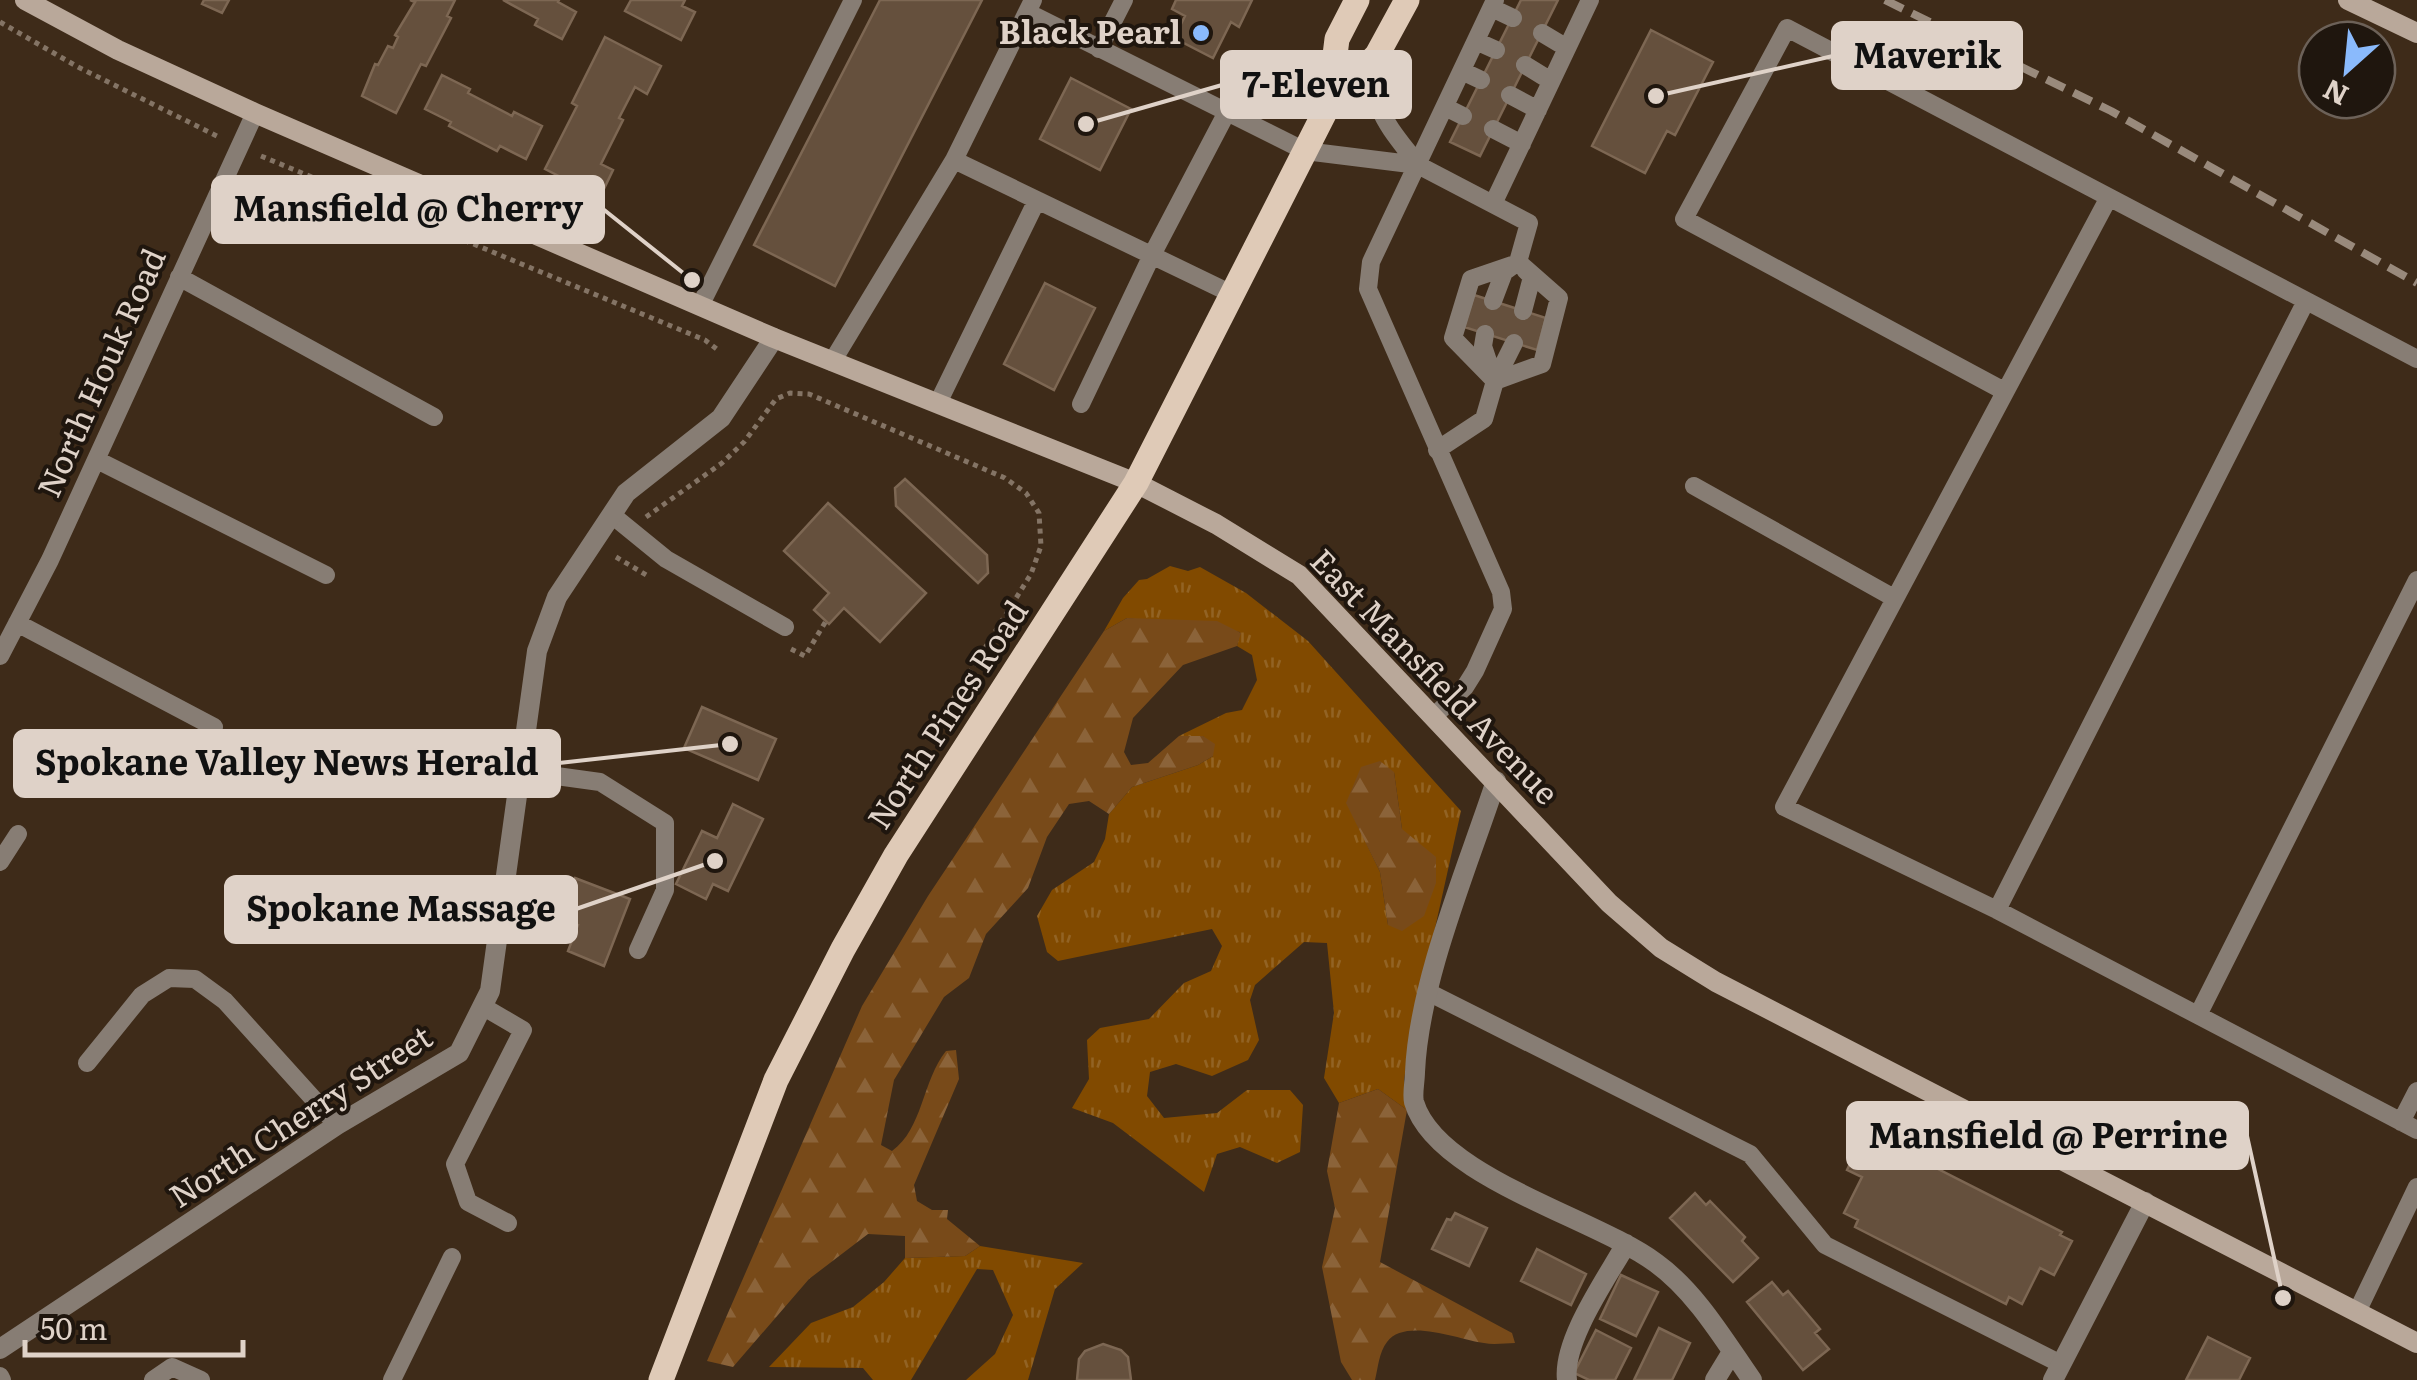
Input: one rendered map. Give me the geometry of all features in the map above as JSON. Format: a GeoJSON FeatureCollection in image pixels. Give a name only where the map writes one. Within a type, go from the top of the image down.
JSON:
{"type":"FeatureCollection","features":[{"type":"Feature","properties":{"kind":"main road","name":"East Mansfield Avenue"},"geometry":{"type":"LineString","coordinates":[[26,0],[118,50],[255,113],[774,338],[1136,483],[1216,524],[1299,575],[1609,904],[1661,948],[1716,982],[2417,1342]]}},
{"type":"Feature","properties":{"kind":"main road","name":"North Pines Road"},"geometry":{"type":"LineString","coordinates":[[661,1380],[776,1080],[896,855],[1136,483],[1328,104],[1337,38],[1357,0]]}},
{"type":"Feature","properties":{"kind":"main road","name":"North Pines Road"},"geometry":{"type":"LineString","coordinates":[[1328,104],[1377,55],[1407,0]]}},
{"type":"Feature","properties":{"kind":"main road"},"geometry":{"type":"LineString","coordinates":[[2348,0],[2417,33]]}},
{"type":"Feature","properties":{"kind":"street","name":"North Cherry Street"},"geometry":{"type":"LineString","coordinates":[[0,1349],[337,1125],[458,1053],[490,990],[537,651],[557,596],[626,493],[722,418],[774,338]]}},
{"type":"Feature","properties":{"kind":"street"},"geometry":{"type":"LineString","coordinates":[[1496,781],[1428,992],[1416,1053],[1414,1101],[1430,1131],[1490,1178],[1626,1244],[1658,1264],[1690,1295],[1752,1380]]}},
{"type":"Feature","properties":{"kind":"street"},"geometry":{"type":"LineString","coordinates":[[2057,1372],[2145,1202]]}},
{"type":"Feature","properties":{"kind":"street"},"geometry":{"type":"LineString","coordinates":[[1566,1380],[1565,1365],[1591,1306],[1626,1244]]}},
{"type":"Feature","properties":{"kind":"street"},"geometry":{"type":"LineString","coordinates":[[1715,1380],[1732,1352]]}},
{"type":"Feature","properties":{"kind":"lane"},"geometry":{"type":"LineString","coordinates":[[700,306],[854,0]]}},
{"type":"Feature","properties":{"kind":"lane"},"geometry":{"type":"LineString","coordinates":[[1099,48],[1124,0]]}},
{"type":"Feature","properties":{"kind":"lane"},"geometry":{"type":"LineString","coordinates":[[1493,204],[1588,5],[1566,0]]}},
{"type":"Feature","properties":{"kind":"lane"},"geometry":{"type":"LineString","coordinates":[[1434,716],[1465,687],[1503,609],[1501,592],[1368,289],[1370,262],[1494,4],[1512,18]]}},
{"type":"Feature","properties":{"kind":"lane"},"geometry":{"type":"LineString","coordinates":[[832,362],[954,160],[1030,6],[1099,48],[1305,151],[1418,164],[1529,223],[1518,262],[1504,272],[1494,301]]}},
{"type":"Feature","properties":{"kind":"lane"},"geometry":{"type":"LineString","coordinates":[[2004,391],[1684,219],[1787,28],[2417,359]]}},
{"type":"Feature","properties":{"kind":"lane"},"geometry":{"type":"LineString","coordinates":[[1542,33],[1567,48]]}},
{"type":"Feature","properties":{"kind":"lane"},"geometry":{"type":"LineString","coordinates":[[1476,42],[1496,50]]}},
{"type":"Feature","properties":{"kind":"lane"},"geometry":{"type":"LineString","coordinates":[[1377,55],[1372,80],[1376,103],[1418,164]]}},
{"type":"Feature","properties":{"kind":"lane"},"geometry":{"type":"LineString","coordinates":[[1525,65],[1552,82]]}},
{"type":"Feature","properties":{"kind":"lane"},"geometry":{"type":"LineString","coordinates":[[1462,70],[1481,80]]}},
{"type":"Feature","properties":{"kind":"lane"},"geometry":{"type":"LineString","coordinates":[[1510,94],[1538,110]]}},
{"type":"Feature","properties":{"kind":"lane"},"geometry":{"type":"LineString","coordinates":[[1445,107],[1464,116]]}},
{"type":"Feature","properties":{"kind":"lane"},"geometry":{"type":"LineString","coordinates":[[1082,404],[1152,255],[1227,112]]}},
{"type":"Feature","properties":{"kind":"lane","name":"North Houk Road"},"geometry":{"type":"LineString","coordinates":[[0,656],[97,460],[255,113]]}},
{"type":"Feature","properties":{"kind":"lane"},"geometry":{"type":"LineString","coordinates":[[1493,129],[1522,144]]}},
{"type":"Feature","properties":{"kind":"lane"},"geometry":{"type":"LineString","coordinates":[[954,160],[1232,294]]}},
{"type":"Feature","properties":{"kind":"lane"},"geometry":{"type":"LineString","coordinates":[[2108,198],[1784,806],[1997,910],[2409,1126],[2417,1091]]}},
{"type":"Feature","properties":{"kind":"lane"},"geometry":{"type":"LineString","coordinates":[[938,403],[1037,200]]}},
{"type":"Feature","properties":{"kind":"lane"},"geometry":{"type":"LineString","coordinates":[[1518,262],[1532,278],[1522,311]]}},
{"type":"Feature","properties":{"kind":"lane"},"geometry":{"type":"LineString","coordinates":[[1495,381],[1542,364],[1558,298],[1518,262]]}},
{"type":"Feature","properties":{"kind":"lane"},"geometry":{"type":"LineString","coordinates":[[1495,381],[1453,338],[1470,280],[1518,262]]}},
{"type":"Feature","properties":{"kind":"lane"},"geometry":{"type":"LineString","coordinates":[[179,277],[434,417]]}},
{"type":"Feature","properties":{"kind":"lane"},"geometry":{"type":"LineString","coordinates":[[1997,910],[2306,301]]}},
{"type":"Feature","properties":{"kind":"lane"},"geometry":{"type":"LineString","coordinates":[[1485,334],[1482,346],[1495,381]]}},
{"type":"Feature","properties":{"kind":"lane"},"geometry":{"type":"LineString","coordinates":[[1437,450],[1484,419],[1495,381],[1514,343]]}},
{"type":"Feature","properties":{"kind":"lane"},"geometry":{"type":"LineString","coordinates":[[97,460],[326,575]]}},
{"type":"Feature","properties":{"kind":"lane"},"geometry":{"type":"LineString","coordinates":[[1694,486],[1894,598]]}},
{"type":"Feature","properties":{"kind":"lane"},"geometry":{"type":"LineString","coordinates":[[612,515],[666,559],[785,626]]}},
{"type":"Feature","properties":{"kind":"lane"},"geometry":{"type":"LineString","coordinates":[[2198,1015],[2417,580]]}},
{"type":"Feature","properties":{"kind":"lane"},"geometry":{"type":"LineString","coordinates":[[17,624],[214,727]]}},
{"type":"Feature","properties":{"kind":"lane"},"geometry":{"type":"LineString","coordinates":[[520,771],[600,782],[665,822],[665,890],[638,950]]}},
{"type":"Feature","properties":{"kind":"lane"},"geometry":{"type":"LineString","coordinates":[[0,862],[18,834]]}},
{"type":"Feature","properties":{"kind":"lane"},"geometry":{"type":"LineString","coordinates":[[87,1063],[142,996],[169,978],[195,979],[225,1001],[337,1125]]}},
{"type":"Feature","properties":{"kind":"lane"},"geometry":{"type":"LineString","coordinates":[[1428,992],[1750,1154],[1825,1245],[2057,1372]]}},
{"type":"Feature","properties":{"kind":"lane"},"geometry":{"type":"LineString","coordinates":[[482,1006],[524,1030],[455,1164],[468,1202],[508,1222]]}},
{"type":"Feature","properties":{"kind":"lane"},"geometry":{"type":"LineString","coordinates":[[2357,1312],[2417,1187]]}},
{"type":"Feature","properties":{"kind":"lane"},"geometry":{"type":"LineString","coordinates":[[392,1380],[452,1258]]}},
{"type":"Feature","properties":{"kind":"lane"},"geometry":{"type":"LineString","coordinates":[[152,1380],[172,1367],[201,1380]]}},
{"type":"Feature","properties":{"kind":"path"},"geometry":{"type":"LineString","coordinates":[[0,22],[78,67],[240,146],[705,340],[718,350]]}},
{"type":"Feature","properties":{"kind":"path"},"geometry":{"type":"LineString","coordinates":[[660,582],[614,559],[649,513],[722,463],[744,442],[776,399],[790,393],[809,394],[1006,478],[1026,493],[1038,513],[1041,546],[1031,574],[946,711]]}},
{"type":"Feature","properties":{"kind":"green space"},"geometry":{"type":"Polygon","coordinates":[[[1170,566],[1188,571],[1200,567],[1246,593],[1308,641],[1461,811],[1410,1041],[1404,1080],[1407,1110],[1378,1089],[1339,1103],[1324,1078],[1334,1013],[1327,943],[1304,942],[1255,985],[1250,1000],[1259,1040],[1248,1060],[1212,1076],[1176,1064],[1150,1072],[1147,1096],[1164,1118],[1217,1113],[1247,1090],[1290,1090],[1303,1105],[1300,1152],[1277,1163],[1240,1147],[1217,1154],[1204,1192],[1113,1123],[1072,1108],[1089,1079],[1087,1040],[1100,1028],[1149,1019],[1184,983],[1211,971],[1222,946],[1212,929],[1058,961],[1047,952],[1037,916],[1052,890],[1094,862],[1105,839],[1109,814],[1132,787],[1198,765],[1213,756],[1203,736],[1179,736],[1226,713],[1242,710],[1257,680],[1252,655],[1237,646],[1240,632],[1127,618],[1104,631],[1123,598],[1139,580],[1170,566]],[[1394,772],[1347,803],[1380,872],[1388,925],[1402,829],[1394,772]]]}},
{"type":"Feature","properties":{"kind":"green space"},"geometry":{"type":"Polygon","coordinates":[[[1127,618],[1217,621],[1241,633],[1237,646],[1183,665],[1133,718],[1124,752],[1131,765],[1148,763],[1179,736],[1203,736],[1215,744],[1213,756],[1198,765],[1132,787],[1109,814],[1089,801],[1069,804],[1047,837],[1028,888],[986,934],[969,978],[944,997],[894,1080],[881,1145],[892,1151],[910,1130],[938,1063],[946,1051],[956,1050],[959,1079],[914,1185],[917,1201],[932,1210],[948,1210],[947,1219],[980,1246],[965,1256],[905,1258],[905,1236],[868,1234],[809,1279],[733,1367],[707,1361],[862,1006],[928,896],[1104,631],[1127,618]]]}},
{"type":"Feature","properties":{"kind":"green space"},"geometry":{"type":"Polygon","coordinates":[[[1380,761],[1394,772],[1402,829],[1436,857],[1436,883],[1424,916],[1402,931],[1388,925],[1380,872],[1346,803],[1361,767],[1380,761]]]}},
{"type":"Feature","properties":{"kind":"green space"},"geometry":{"type":"Polygon","coordinates":[[[1378,1089],[1407,1110],[1380,1262],[1512,1333],[1515,1343],[1488,1344],[1433,1332],[1406,1331],[1384,1346],[1375,1380],[1352,1380],[1341,1362],[1322,1267],[1335,1208],[1327,1171],[1339,1103],[1378,1089]]]}},
{"type":"Feature","properties":{"kind":"green space"},"geometry":{"type":"Polygon","coordinates":[[[980,1246],[1083,1263],[1055,1289],[1028,1380],[966,1380],[995,1354],[1013,1315],[993,1270],[977,1269],[911,1380],[873,1380],[863,1368],[769,1367],[811,1323],[853,1307],[884,1282],[905,1258],[965,1256],[980,1246]]]}},
{"type":"Feature","properties":{"kind":"building"},"geometry":{"type":"Polygon","coordinates":[[[204,0],[229,0],[222,13],[202,4],[204,0]]]}},
{"type":"Feature","properties":{"kind":"building"},"geometry":{"type":"Polygon","coordinates":[[[410,0],[455,0],[447,16],[451,18],[426,66],[421,64],[396,113],[362,96],[375,64],[378,65],[388,46],[393,48],[398,37],[395,35],[415,2],[410,0]]]}},
{"type":"Feature","properties":{"kind":"building"},"geometry":{"type":"Polygon","coordinates":[[[503,0],[559,0],[576,12],[562,39],[535,25],[538,19],[503,0]]]}},
{"type":"Feature","properties":{"kind":"building"},"geometry":{"type":"Polygon","coordinates":[[[631,0],[685,0],[682,6],[695,12],[681,40],[625,11],[631,0]]]}},
{"type":"Feature","properties":{"kind":"building"},"geometry":{"type":"Polygon","coordinates":[[[880,0],[982,0],[835,286],[754,245],[880,0]]]}},
{"type":"Feature","properties":{"kind":"building","name":"Black Pearl"},"geometry":{"type":"Polygon","coordinates":[[[1176,0],[1252,0],[1239,27],[1231,22],[1213,58],[1174,38],[1185,16],[1172,9],[1176,0]]]}},
{"type":"Feature","properties":{"kind":"building"},"geometry":{"type":"Polygon","coordinates":[[[1521,0],[1558,0],[1480,156],[1450,142],[1521,0]]]}},
{"type":"Feature","properties":{"kind":"building"},"geometry":{"type":"Polygon","coordinates":[[[1651,30],[1713,62],[1675,135],[1667,131],[1645,173],[1592,146],[1651,30]]]}},
{"type":"Feature","properties":{"kind":"building"},"geometry":{"type":"Polygon","coordinates":[[[605,37],[661,66],[647,94],[635,87],[619,118],[623,120],[601,164],[613,170],[600,197],[545,169],[577,106],[572,103],[605,37]]]}},
{"type":"Feature","properties":{"kind":"building"},"geometry":{"type":"Polygon","coordinates":[[[442,75],[512,116],[514,112],[542,126],[526,159],[500,146],[497,151],[425,109],[442,75]]]}},
{"type":"Feature","properties":{"kind":"building"},"geometry":{"type":"Polygon","coordinates":[[[1071,78],[1131,109],[1100,170],[1040,139],[1071,78]]]}},
{"type":"Feature","properties":{"kind":"building"},"geometry":{"type":"Polygon","coordinates":[[[1045,283],[1095,308],[1054,390],[1004,364],[1045,283]]]}},
{"type":"Feature","properties":{"kind":"building"},"geometry":{"type":"Polygon","coordinates":[[[1474,295],[1546,318],[1537,350],[1464,327],[1474,295]]]}},
{"type":"Feature","properties":{"kind":"building"},"geometry":{"type":"Polygon","coordinates":[[[905,479],[987,555],[988,573],[978,583],[896,506],[895,488],[905,479]]]}},
{"type":"Feature","properties":{"kind":"building"},"geometry":{"type":"Polygon","coordinates":[[[828,503],[926,593],[880,642],[844,608],[829,624],[814,610],[829,593],[784,551],[828,503]]]}},
{"type":"Feature","properties":{"kind":"building"},"geometry":{"type":"Polygon","coordinates":[[[702,707],[776,739],[758,780],[684,748],[702,707]]]}},
{"type":"Feature","properties":{"kind":"building"},"geometry":{"type":"Polygon","coordinates":[[[733,804],[763,819],[728,891],[713,884],[706,899],[676,884],[702,831],[717,838],[733,804]]]}},
{"type":"Feature","properties":{"kind":"building"},"geometry":{"type":"Polygon","coordinates":[[[575,878],[630,899],[604,966],[568,951],[578,925],[560,918],[575,878]]]}},
{"type":"Feature","properties":{"kind":"building"},"geometry":{"type":"Polygon","coordinates":[[[1864,1135],[1875,1141],[1877,1138],[2062,1232],[2060,1235],[2072,1241],[2054,1275],[2040,1268],[2022,1304],[2009,1297],[2006,1304],[1855,1227],[1858,1220],[1844,1213],[1862,1177],[1847,1170],[1864,1135]]]}},
{"type":"Feature","properties":{"kind":"building"},"geometry":{"type":"Polygon","coordinates":[[[1695,1193],[1706,1205],[1710,1201],[1745,1237],[1742,1241],[1758,1258],[1733,1282],[1670,1218],[1695,1193]]]}},
{"type":"Feature","properties":{"kind":"building"},"geometry":{"type":"Polygon","coordinates":[[[1455,1213],[1487,1228],[1469,1266],[1432,1249],[1447,1219],[1451,1220],[1455,1213]]]}},
{"type":"Feature","properties":{"kind":"building"},"geometry":{"type":"Polygon","coordinates":[[[1537,1249],[1586,1274],[1571,1305],[1521,1281],[1537,1249]]]}},
{"type":"Feature","properties":{"kind":"building"},"geometry":{"type":"Polygon","coordinates":[[[1621,1275],[1658,1292],[1636,1336],[1600,1319],[1621,1275]]]}},
{"type":"Feature","properties":{"kind":"building"},"geometry":{"type":"Polygon","coordinates":[[[1772,1282],[1783,1295],[1788,1291],[1820,1329],[1815,1333],[1829,1349],[1803,1370],[1747,1302],[1772,1282]]]}},
{"type":"Feature","properties":{"kind":"building"},"geometry":{"type":"Polygon","coordinates":[[[1659,1328],[1690,1343],[1672,1380],[1634,1380],[1659,1328]]]}},
{"type":"Feature","properties":{"kind":"building"},"geometry":{"type":"Polygon","coordinates":[[[1596,1330],[1631,1348],[1615,1380],[1589,1380],[1574,1373],[1596,1330]]]}},
{"type":"Feature","properties":{"kind":"building"},"geometry":{"type":"Polygon","coordinates":[[[2208,1337],[2250,1358],[2239,1380],[2186,1380],[2208,1337]]]}},
{"type":"Feature","properties":{"kind":"building"},"geometry":{"type":"Polygon","coordinates":[[[1103,1344],[1128,1357],[1131,1380],[1077,1380],[1079,1359],[1085,1351],[1103,1344]]]}},
{"type":"Feature","properties":{"kind":"railway"},"geometry":{"type":"LineString","coordinates":[[1885,0],[2111,111],[2417,283]]}},
{"type":"Feature","properties":{"kind":"place","name":"Black Pearl"},"geometry":{"type":"Point","coordinates":[1201,33]}},
{"type":"Feature","properties":{"kind":"place","name":"Maverik"},"geometry":{"type":"Point","coordinates":[1656,96]}},
{"type":"Feature","properties":{"kind":"place","name":"7-Eleven"},"geometry":{"type":"Point","coordinates":[1086,124]}},
{"type":"Feature","properties":{"kind":"place","name":"Mansfield @ Cherry"},"geometry":{"type":"Point","coordinates":[692,280]}},
{"type":"Feature","properties":{"kind":"place","name":"Spokane Valley News Herald"},"geometry":{"type":"Point","coordinates":[730,744]}},
{"type":"Feature","properties":{"kind":"place","name":"Spokane Massage"},"geometry":{"type":"Point","coordinates":[715,861]}},
{"type":"Feature","properties":{"kind":"place","name":"Mansfield @ Perrine"},"geometry":{"type":"Point","coordinates":[2283,1298]}}]}
